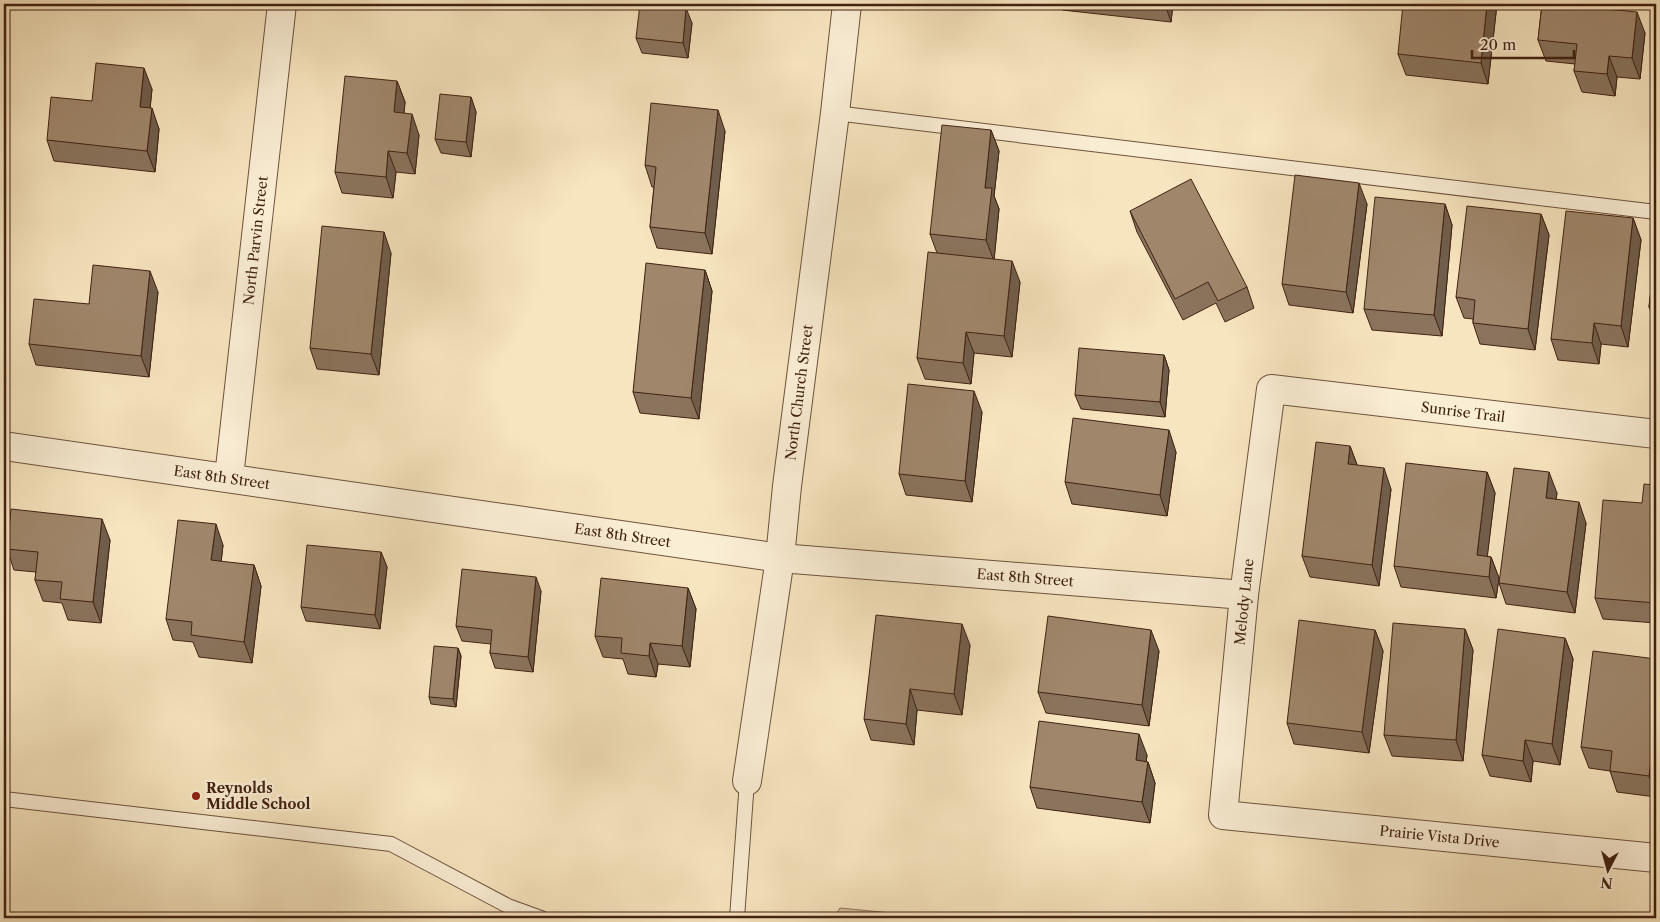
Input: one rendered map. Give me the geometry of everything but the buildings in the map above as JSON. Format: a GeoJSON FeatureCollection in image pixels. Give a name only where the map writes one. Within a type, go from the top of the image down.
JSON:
{"type":"FeatureCollection","features":[{"type":"Feature","properties":{"kind":"street","name":"North Parvin Street"},"geometry":{"type":"LineString","coordinates":[[229,477],[282,4]]}},
{"type":"Feature","properties":{"kind":"street","name":"North Church Street"},"geometry":{"type":"LineString","coordinates":[[748,780],[780,558],[786,486],[835,113],[847,4]]}},
{"type":"Feature","properties":{"kind":"street","name":"Sunrise Trail"},"geometry":{"type":"LineString","coordinates":[[1271,389],[1656,434]]}},
{"type":"Feature","properties":{"kind":"street","name":"Melody Lane"},"geometry":{"type":"LineString","coordinates":[[1222,815],[1244,595],[1271,389]]}},
{"type":"Feature","properties":{"kind":"street","name":"East 8th Street"},"geometry":{"type":"LineString","coordinates":[[4,446],[780,558],[1244,595]]}},
{"type":"Feature","properties":{"kind":"street","name":"Prairie Vista Drive"},"geometry":{"type":"LineString","coordinates":[[1222,815],[1656,858]]}},
{"type":"Feature","properties":{"kind":"lane"},"geometry":{"type":"LineString","coordinates":[[835,113],[1656,212]]}},
{"type":"Feature","properties":{"kind":"lane"},"geometry":{"type":"LineString","coordinates":[[738,918],[748,780]]}},
{"type":"Feature","properties":{"kind":"lane"},"geometry":{"type":"LineString","coordinates":[[4,799],[391,844],[508,906],[541,918]]}},
{"type":"Feature","properties":{"kind":"shaded area"},"geometry":{"type":"Polygon","coordinates":[[[840,908],[942,918],[834,918],[840,908]]]}},
{"type":"Feature","properties":{"kind":"place","name":"Reynolds Middle School"},"geometry":{"type":"Point","coordinates":[196,796]}}]}
